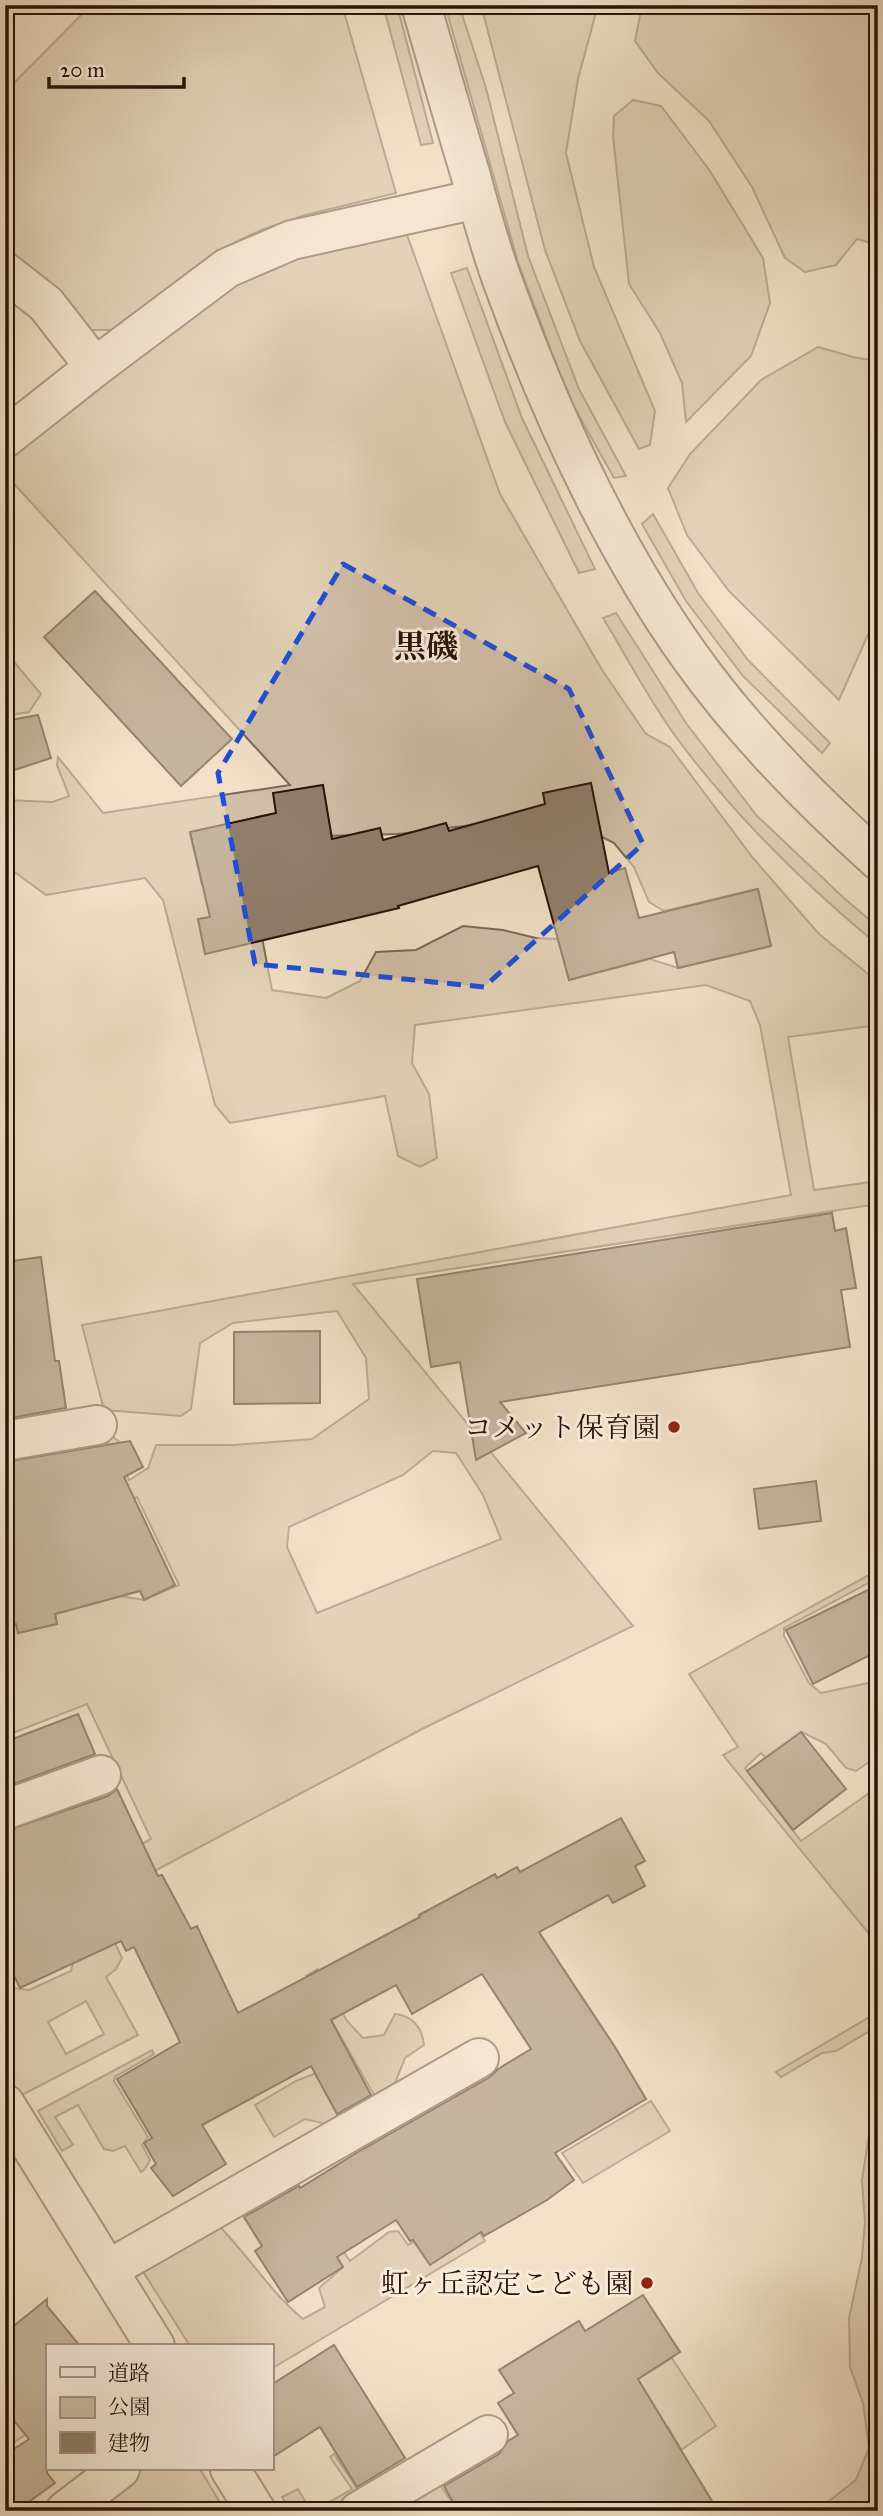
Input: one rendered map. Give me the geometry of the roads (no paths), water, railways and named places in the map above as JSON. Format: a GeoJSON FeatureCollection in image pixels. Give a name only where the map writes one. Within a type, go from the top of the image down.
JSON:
{"type":"FeatureCollection","features":[{"type":"Feature","properties":{"kind":"street"},"geometry":{"type":"LineString","coordinates":[[421,5],[503,282],[536,367],[584,475],[631,565],[691,658],[755,738],[838,824],[878,860]]}},
{"type":"Feature","properties":{"kind":"street"},"geometry":{"type":"LineString","coordinates":[[5,438],[227,268],[292,240],[477,199]]}},
{"type":"Feature","properties":{"kind":"street"},"geometry":{"type":"LineString","coordinates":[[5,272],[46,304],[95,367]]}},
{"type":"Feature","properties":{"kind":"street"},"geometry":{"type":"LineString","coordinates":[[5,1441],[97,1425]]}},
{"type":"Feature","properties":{"kind":"street"},"geometry":{"type":"LineString","coordinates":[[5,1810],[102,1775]]}},
{"type":"Feature","properties":{"kind":"street"},"geometry":{"type":"LineString","coordinates":[[109,2269],[479,2058]]}},
{"type":"Feature","properties":{"kind":"street"},"geometry":{"type":"LineString","coordinates":[[5,2104],[154,2344]]}},
{"type":"Feature","properties":{"kind":"street"},"geometry":{"type":"LineString","coordinates":[[359,2511],[488,2435]]}},
{"type":"Feature","properties":{"kind":"street"},"geometry":{"type":"LineString","coordinates":[[65,2511],[119,2470]]}},
{"type":"Feature","properties":{"kind":"street"},"geometry":{"type":"LineString","coordinates":[[231,2470],[256,2511]]}},
{"type":"Feature","properties":{"kind":"place","name":"コメット保育園"},"geometry":{"type":"Point","coordinates":[674,1427]}},
{"type":"Feature","properties":{"kind":"place","name":"虹ヶ丘認定こども園"},"geometry":{"type":"Point","coordinates":[647,2283]}},
{"type":"Feature","properties":{"kind":"district","name":"黒磯"},"geometry":{"type":"Point","coordinates":[426,646]}}]}
